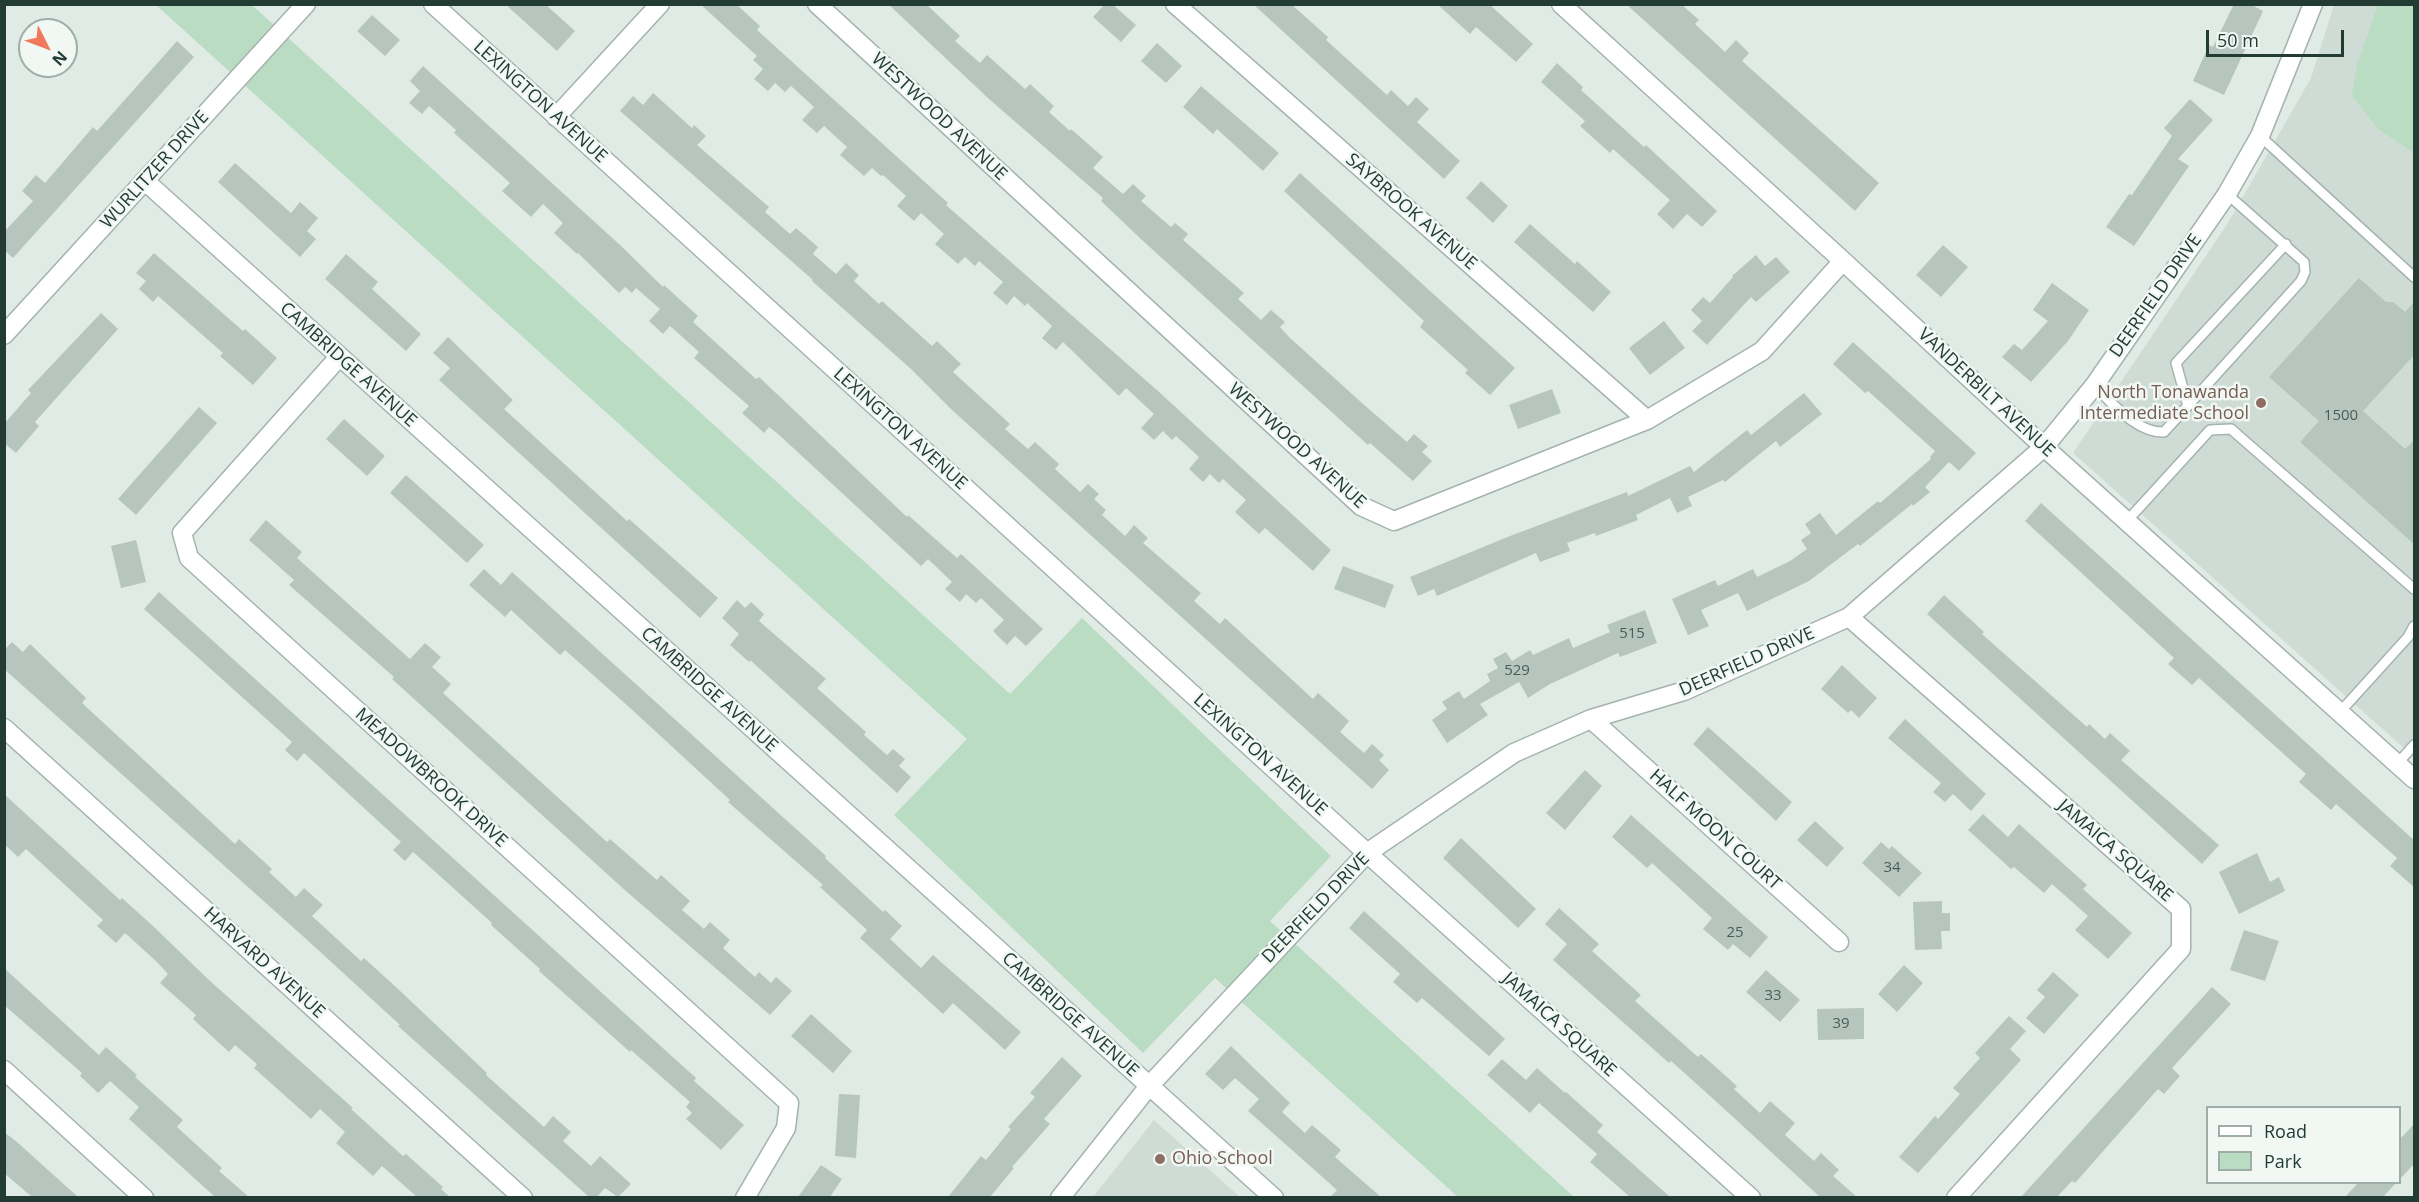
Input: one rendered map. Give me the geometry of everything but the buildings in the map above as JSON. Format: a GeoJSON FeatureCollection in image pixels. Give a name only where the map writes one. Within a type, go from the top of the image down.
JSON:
{"type":"FeatureCollection","features":[{"type":"Feature","properties":{"kind":"street","name":"WURLITZER DRIVE"},"geometry":{"type":"LineString","coordinates":[[4,335],[306,4]]}},
{"type":"Feature","properties":{"kind":"street","name":"LEXINGTON AVENUE"},"geometry":{"type":"LineString","coordinates":[[433,4],[1367,853]]}},
{"type":"Feature","properties":{"kind":"street"},"geometry":{"type":"LineString","coordinates":[[556,117],[660,4]]}},
{"type":"Feature","properties":{"kind":"street","name":"WESTWOOD AVENUE"},"geometry":{"type":"LineString","coordinates":[[817,4],[1360,506],[1394,521],[1647,420],[1762,351],[1843,261]]}},
{"type":"Feature","properties":{"kind":"street","name":"SAYBROOK AVENUE"},"geometry":{"type":"LineString","coordinates":[[1175,4],[1647,420]]}},
{"type":"Feature","properties":{"kind":"street","name":"VANDERBILT AVENUE"},"geometry":{"type":"LineString","coordinates":[[1561,4],[2044,447],[2415,779]]}},
{"type":"Feature","properties":{"kind":"street","name":"DEERFIELD DRIVE"},"geometry":{"type":"LineString","coordinates":[[1060,1197],[1149,1086],[1367,853],[1514,753],[1591,719],[1684,691],[1849,617],[2044,447],[2094,386],[2227,194],[2260,136],[2313,4]]}},
{"type":"Feature","properties":{"kind":"street","name":"CAMBRIDGE AVENUE"},"geometry":{"type":"LineString","coordinates":[[145,181],[1274,1197]]}},
{"type":"Feature","properties":{"kind":"street","name":"MEADOWBROOK DRIVE"},"geometry":{"type":"LineString","coordinates":[[339,357],[182,533],[189,558],[789,1103],[786,1128],[745,1197]]}},
{"type":"Feature","properties":{"kind":"street","name":"JAMAICA SQUARE"},"geometry":{"type":"LineString","coordinates":[[1849,617],[2181,909],[2181,949],[1956,1197]]}},
{"type":"Feature","properties":{"kind":"street","name":"HALF MOON COURT"},"geometry":{"type":"LineString","coordinates":[[1591,719],[1839,942]]}},
{"type":"Feature","properties":{"kind":"street","name":"HARVARD AVENUE"},"geometry":{"type":"LineString","coordinates":[[4,728],[523,1197]]}},
{"type":"Feature","properties":{"kind":"street","name":"JAMAICA SQUARE"},"geometry":{"type":"LineString","coordinates":[[1367,853],[1751,1197]]}},
{"type":"Feature","properties":{"kind":"street"},"geometry":{"type":"LineString","coordinates":[[4,1070],[144,1197]]}},
{"type":"Feature","properties":{"kind":"lane"},"geometry":{"type":"LineString","coordinates":[[2260,136],[2415,277]]}},
{"type":"Feature","properties":{"kind":"lane"},"geometry":{"type":"LineString","coordinates":[[2094,386],[2141,427],[2152,433],[2164,432],[2301,281],[2305,272],[2304,262],[2227,194]]}},
{"type":"Feature","properties":{"kind":"lane"},"geometry":{"type":"LineString","coordinates":[[2188,405],[2176,363],[2286,244]]}},
{"type":"Feature","properties":{"kind":"lane"},"geometry":{"type":"LineString","coordinates":[[2127,521],[2210,430],[2231,429],[2415,589]]}},
{"type":"Feature","properties":{"kind":"lane"},"geometry":{"type":"LineString","coordinates":[[2340,712],[2408,638],[2415,626]]}},
{"type":"Feature","properties":{"kind":"lane"},"geometry":{"type":"LineString","coordinates":[[2397,764],[2415,745]]}},
{"type":"Feature","properties":{"kind":"shaded area","name":"North Tonawanda Intermediate School"},"geometry":{"type":"Polygon","coordinates":[[[2334,5],[2414,5],[2414,757],[2073,453],[2228,223],[2311,78],[2334,5]]]}},
{"type":"Feature","properties":{"kind":"shaded area","name":"Ohio School"},"geometry":{"type":"Polygon","coordinates":[[[1154,1120],[1240,1197],[1093,1197],[1154,1120]]]}},
{"type":"Feature","properties":{"kind":"green space"},"geometry":{"type":"Polygon","coordinates":[[[156,5],[252,5],[1010,694],[1082,618],[1331,856],[1270,921],[1574,1197],[1458,1197],[1215,978],[1143,1053],[894,815],[967,739],[156,5]]]}},
{"type":"Feature","properties":{"kind":"green space"},"geometry":{"type":"Polygon","coordinates":[[[2378,5],[2414,5],[2414,153],[2378,129],[2352,96],[2357,65],[2378,5]]]}},
{"type":"Feature","properties":{"kind":"place","name":"North Tonawanda Intermediate School"},"geometry":{"type":"Point","coordinates":[2261,403]}},
{"type":"Feature","properties":{"kind":"place","name":"Ohio School"},"geometry":{"type":"Point","coordinates":[1160,1159]}}]}
